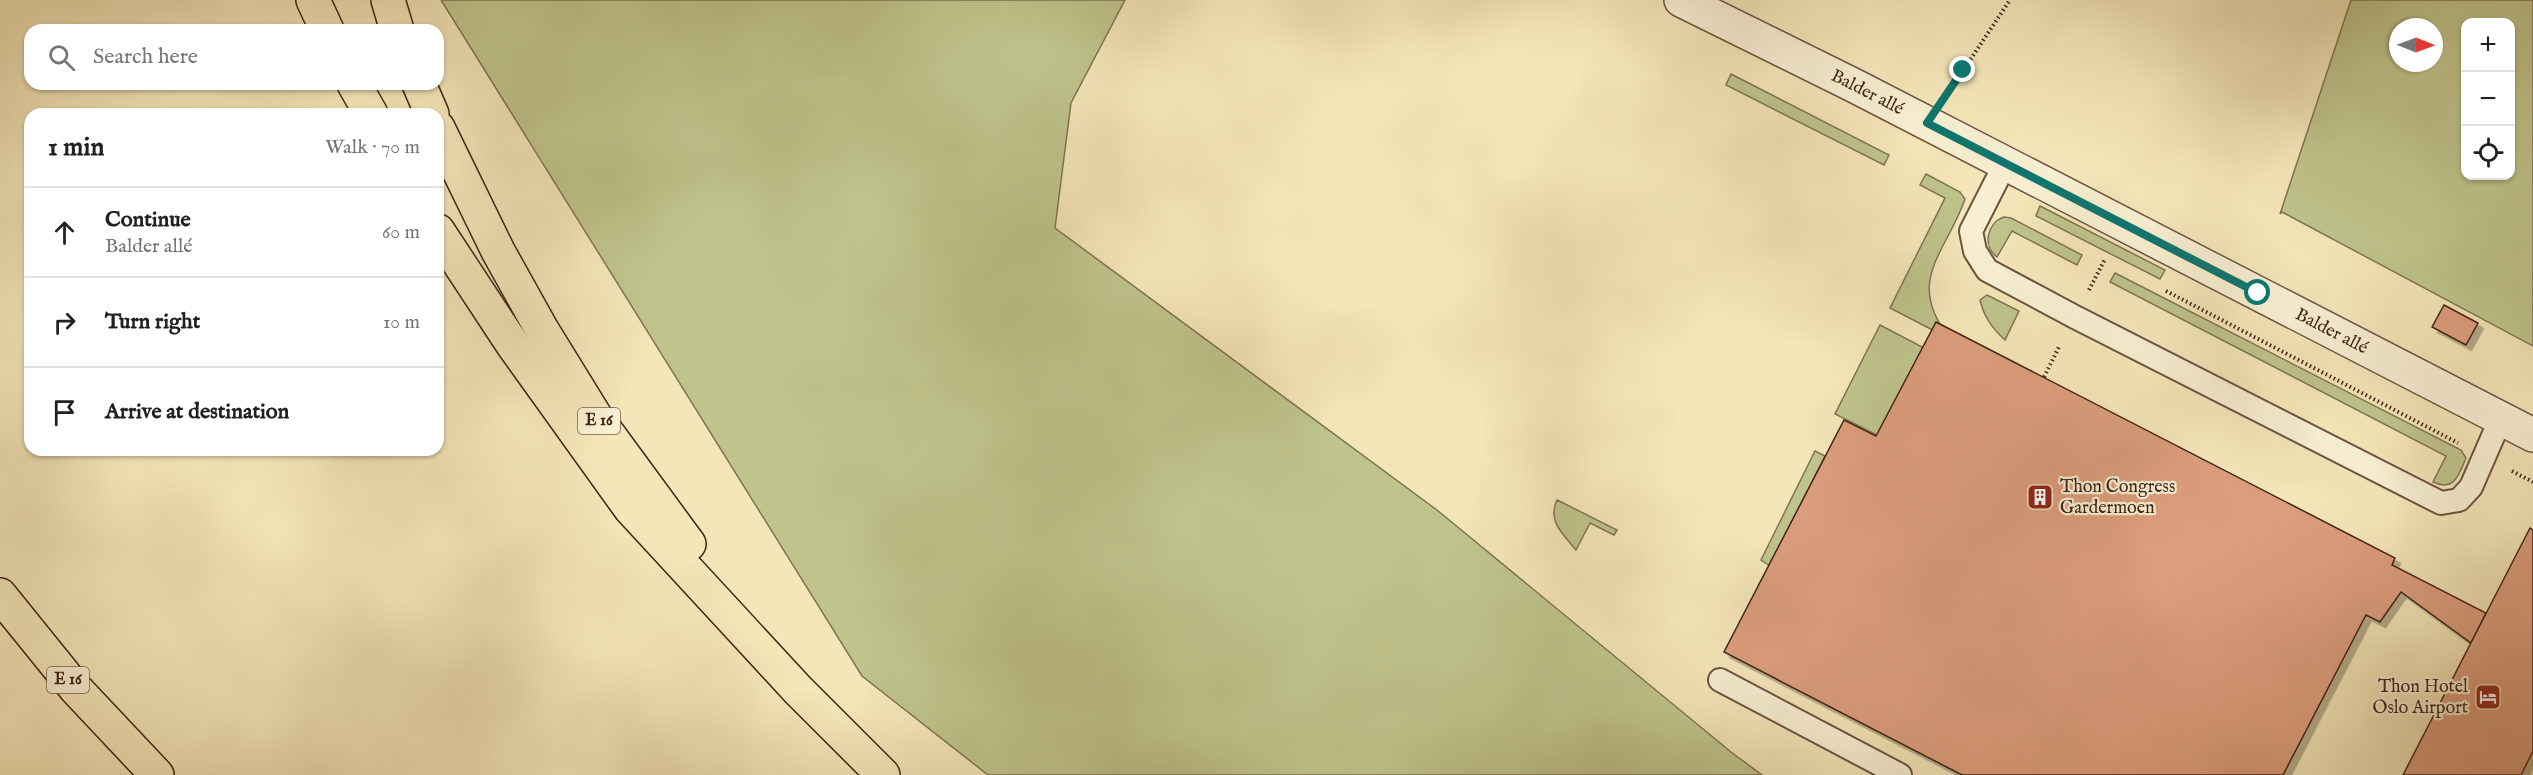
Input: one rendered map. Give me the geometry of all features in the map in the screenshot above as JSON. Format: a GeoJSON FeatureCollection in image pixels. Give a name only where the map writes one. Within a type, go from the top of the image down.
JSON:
{"type":"FeatureCollection","features":[{"type":"Feature","properties":{"kind":"highway"},"geometry":{"type":"LineString","coordinates":[[312,0],[324,24]]}},
{"type":"Feature","properties":{"kind":"highway"},"geometry":{"type":"LineString","coordinates":[[388,0],[395,24]]}},
{"type":"Feature","properties":{"kind":"highway"},"geometry":{"type":"LineString","coordinates":[[357,90],[368,108]]}},
{"type":"Feature","properties":{"kind":"highway"},"geometry":{"type":"LineString","coordinates":[[422,90],[429,108]]}},
{"type":"Feature","properties":{"kind":"highway","name":"E 16"},"geometry":{"type":"LineString","coordinates":[[444,140],[504,261],[542,330],[595,416],[798,690]]}},
{"type":"Feature","properties":{"kind":"highway","name":"E 16"},"geometry":{"type":"LineString","coordinates":[[444,240],[513,345],[630,508],[798,690],[884,775]]}},
{"type":"Feature","properties":{"kind":"highway","name":"E 16"},"geometry":{"type":"LineString","coordinates":[[0,595],[76,689],[157,775]]}},
{"type":"Feature","properties":{"kind":"street","name":"Balder allé"},"geometry":{"type":"LineString","coordinates":[[1681,0],[1927,123],[2533,435]]}},
{"type":"Feature","properties":{"kind":"lane"},"geometry":{"type":"LineString","coordinates":[[2005,164],[1971,231],[1975,251],[1987,270],[2074,317],[2441,503],[2458,500],[2471,487],[2501,418]]}},
{"type":"Feature","properties":{"kind":"lane"},"geometry":{"type":"LineString","coordinates":[[1720,680],[1900,775]]}},
{"type":"Feature","properties":{"kind":"path"},"geometry":{"type":"LineString","coordinates":[[1927,123],[2010,0]]}},
{"type":"Feature","properties":{"kind":"green space"},"geometry":{"type":"Polygon","coordinates":[[[441,0],[1125,0],[1071,103],[1055,228],[1437,510],[1762,775],[988,775],[862,676],[441,0]]]}},
{"type":"Feature","properties":{"kind":"green space"},"geometry":{"type":"Polygon","coordinates":[[[2351,0],[2533,0],[2533,346],[2282,212],[2280,214],[2351,0]]]}},
{"type":"Feature","properties":{"kind":"green space"},"geometry":{"type":"Polygon","coordinates":[[[1731,74],[1889,155],[1884,165],[1726,85],[1731,74]]]}},
{"type":"Feature","properties":{"kind":"green space"},"geometry":{"type":"Polygon","coordinates":[[[1926,174],[1960,192],[1965,199],[1933,268],[1930,283],[1930,300],[1937,318],[1950,339],[1890,308],[1945,198],[1920,185],[1926,174]]]}},
{"type":"Feature","properties":{"kind":"green space"},"geometry":{"type":"Polygon","coordinates":[[[2040,206],[2165,270],[2160,279],[2036,216],[2040,206]]]}},
{"type":"Feature","properties":{"kind":"green space"},"geometry":{"type":"Polygon","coordinates":[[[2004,217],[2011,218],[2082,255],[2077,265],[2012,231],[1997,257],[1989,247],[1988,235],[1994,224],[2004,217]]]}},
{"type":"Feature","properties":{"kind":"green space"},"geometry":{"type":"Polygon","coordinates":[[[2115,273],[2461,450],[2466,458],[2458,476],[2446,485],[2433,482],[2446,456],[2110,282],[2115,273]]]}},
{"type":"Feature","properties":{"kind":"green space"},"geometry":{"type":"Polygon","coordinates":[[[1987,295],[2019,311],[2005,340],[1992,327],[1984,312],[1980,300],[1987,295]]]}},
{"type":"Feature","properties":{"kind":"green space"},"geometry":{"type":"Polygon","coordinates":[[[1880,325],[1926,349],[1881,437],[1835,414],[1880,325]]]}},
{"type":"Feature","properties":{"kind":"green space"},"geometry":{"type":"Polygon","coordinates":[[[1815,451],[1825,456],[1770,566],[1761,560],[1815,451]]]}},
{"type":"Feature","properties":{"kind":"green space"},"geometry":{"type":"Polygon","coordinates":[[[1557,500],[1617,530],[1614,535],[1590,523],[1576,550],[1555,521],[1554,508],[1557,500]]]}},
{"type":"Feature","properties":{"kind":"building"},"geometry":{"type":"Polygon","coordinates":[[[2444,305],[2478,323],[2466,345],[2432,327],[2444,305]]]}},
{"type":"Feature","properties":{"kind":"building","name":"Thon Congress Gardermoen"},"geometry":{"type":"Polygon","coordinates":[[[1936,322],[2395,558],[2392,565],[2486,613],[2471,643],[2401,592],[2380,622],[2366,615],[2283,775],[1962,775],[1724,652],[1844,420],[1876,436],[1936,322]]]}},
{"type":"Feature","properties":{"kind":"building","name":"Thon Hotel Oslo Airport"},"geometry":{"type":"Polygon","coordinates":[[[2530,528],[2533,530],[2533,751],[2521,775],[2403,775],[2530,528]]]}},
{"type":"Feature","properties":{"kind":"place","name":"Thon Congress Gardermoen"},"geometry":{"type":"Point","coordinates":[2040,497]}},
{"type":"Feature","properties":{"kind":"place","name":"Thon Hotel Oslo Airport"},"geometry":{"type":"Point","coordinates":[2488,697]}},
{"type":"Feature","properties":{"kind":"route"},"geometry":{"type":"LineString","coordinates":[[1963,70],[1927,123],[2258,293]]}}]}
